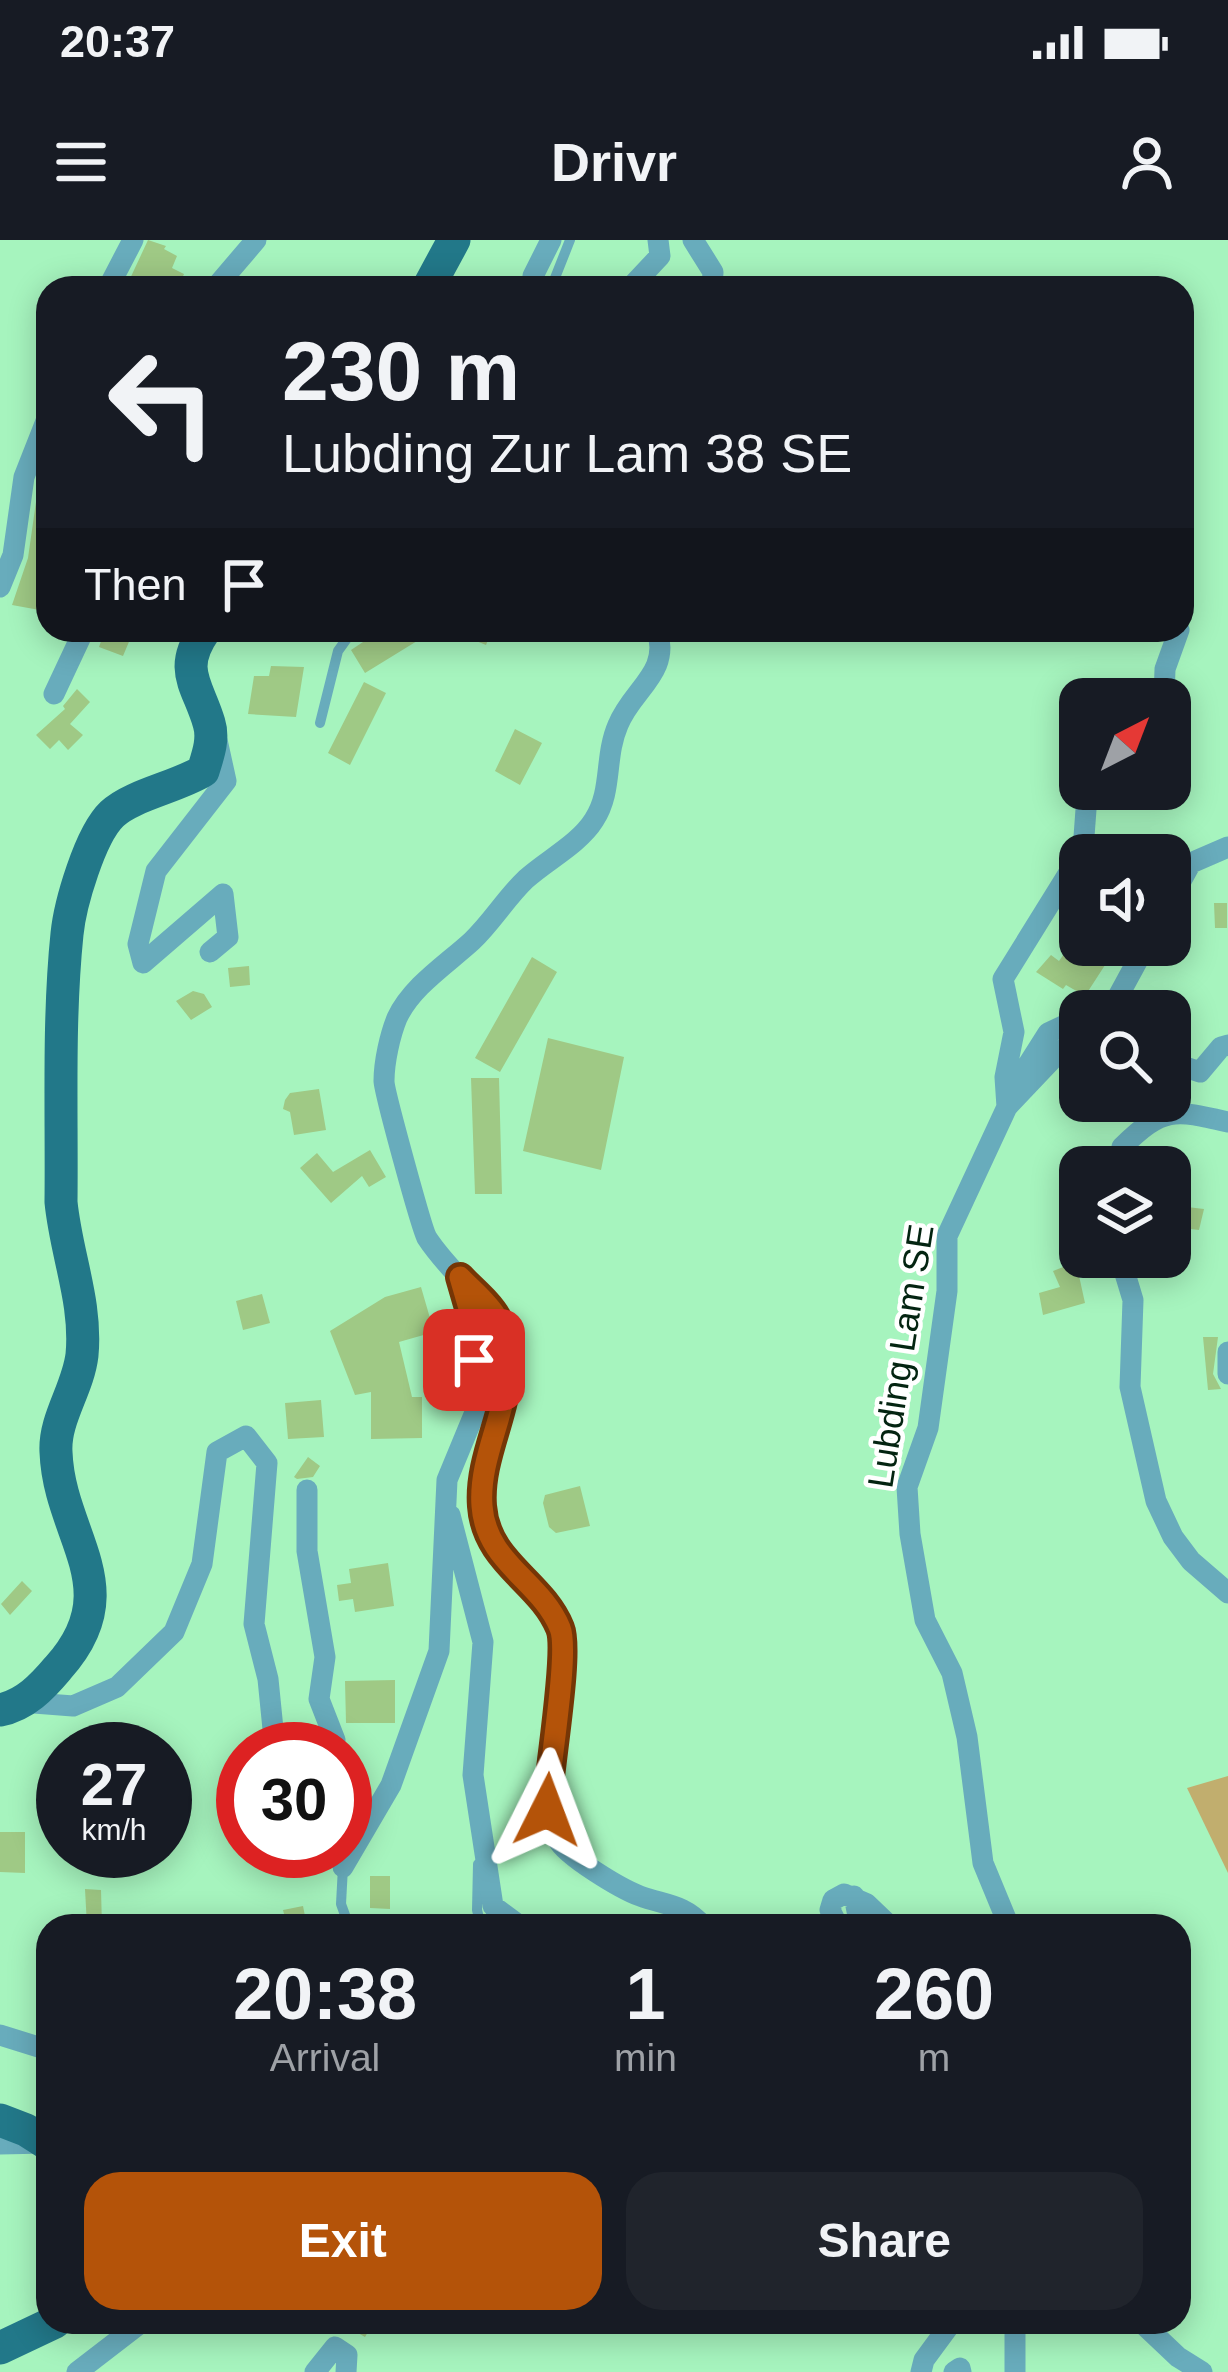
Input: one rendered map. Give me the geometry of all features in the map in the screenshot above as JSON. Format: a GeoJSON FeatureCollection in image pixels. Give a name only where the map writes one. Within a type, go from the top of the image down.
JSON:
{"type":"FeatureCollection","features":[{"type":"Feature","properties":{"kind":"main road"},"geometry":{"type":"LineString","coordinates":[[434,276],[454,240]]}},
{"type":"Feature","properties":{"kind":"main road"},"geometry":{"type":"LineString","coordinates":[[11,1706],[40,1688],[75,1648],[92,1600],[87,1563],[56,1455],[58,1430],[81,1360],[84,1319],[64,1236],[61,1202],[67,930],[91,848],[105,822],[116,810],[203,771],[211,738],[210,724],[190,681],[197,642]]}},
{"type":"Feature","properties":{"kind":"main road"},"geometry":{"type":"LineString","coordinates":[[0,2120],[36,2138]]}},
{"type":"Feature","properties":{"kind":"main road"},"geometry":{"type":"LineString","coordinates":[[0,2348],[36,2331]]}},
{"type":"Feature","properties":{"kind":"street"},"geometry":{"type":"LineString","coordinates":[[114,276],[133,240]]}},
{"type":"Feature","properties":{"kind":"street"},"geometry":{"type":"LineString","coordinates":[[224,276],[256,240]]}},
{"type":"Feature","properties":{"kind":"street"},"geometry":{"type":"LineString","coordinates":[[533,276],[551,240]]}},
{"type":"Feature","properties":{"kind":"street"},"geometry":{"type":"LineString","coordinates":[[641,276],[660,256],[658,240]]}},
{"type":"Feature","properties":{"kind":"street"},"geometry":{"type":"LineString","coordinates":[[693,240],[713,276]]}},
{"type":"Feature","properties":{"kind":"street"},"geometry":{"type":"LineString","coordinates":[[0,586],[13,555],[24,477],[36,446]]}},
{"type":"Feature","properties":{"kind":"street"},"geometry":{"type":"LineString","coordinates":[[54,694],[78,642]]}},
{"type":"Feature","properties":{"kind":"street"},"geometry":{"type":"LineString","coordinates":[[661,642],[660,664],[618,722],[608,763],[608,794],[592,824],[524,881],[470,943],[443,962],[398,1016],[383,1084],[424,1234],[497,1318],[510,1368],[482,1506],[501,1560],[541,1598],[562,1630],[547,1810],[560,1845],[638,1895],[680,1906],[689,1914]]}},
{"type":"Feature","properties":{"kind":"street"},"geometry":{"type":"LineString","coordinates":[[1165,678],[1175,642]]}},
{"type":"Feature","properties":{"kind":"street"},"geometry":{"type":"LineString","coordinates":[[209,952],[228,937],[223,894],[143,963],[137,944],[156,871],[226,781],[219,740],[211,738]]}},
{"type":"Feature","properties":{"kind":"street"},"geometry":{"type":"LineString","coordinates":[[1007,1107],[1005,1077],[1014,1032],[1003,980],[1083,850],[1086,810]]}},
{"type":"Feature","properties":{"kind":"street"},"geometry":{"type":"LineString","coordinates":[[1191,863],[1228,847]]}},
{"type":"Feature","properties":{"kind":"street"},"geometry":{"type":"LineString","coordinates":[[1007,1107],[1048,1033],[1059,1028]]}},
{"type":"Feature","properties":{"kind":"street"},"geometry":{"type":"LineString","coordinates":[[1191,1069],[1200,1072],[1228,1045]]}},
{"type":"Feature","properties":{"kind":"street","name":"Lubding Lam SE"},"geometry":{"type":"LineString","coordinates":[[1004,1914],[982,1863],[967,1736],[952,1673],[925,1620],[907,1487],[928,1428],[947,1291],[947,1236],[1007,1107],[1059,1052]]}},
{"type":"Feature","properties":{"kind":"street"},"geometry":{"type":"LineString","coordinates":[[1123,1146],[1151,1119],[1168,1114],[1228,1122]]}},
{"type":"Feature","properties":{"kind":"street"},"geometry":{"type":"LineString","coordinates":[[460,1277],[471,1315],[478,1406],[447,1480],[448,1508],[483,1642],[473,1775],[493,1906],[504,1914]]}},
{"type":"Feature","properties":{"kind":"street"},"geometry":{"type":"LineString","coordinates":[[1126,1278],[1132,1300],[1130,1387],[1156,1501],[1190,1561],[1228,1593]]}},
{"type":"Feature","properties":{"kind":"street"},"geometry":{"type":"LineString","coordinates":[[1228,1352],[1228,1374]]}},
{"type":"Feature","properties":{"kind":"street"},"geometry":{"type":"LineString","coordinates":[[11,1706],[73,1706],[117,1687],[174,1632],[202,1564],[217,1452],[246,1436],[267,1463],[254,1624],[268,1679],[272,1722]]}},
{"type":"Feature","properties":{"kind":"street"},"geometry":{"type":"LineString","coordinates":[[307,1490],[307,1551],[325,1657],[319,1700],[327,1722]]}},
{"type":"Feature","properties":{"kind":"street"},"geometry":{"type":"LineString","coordinates":[[372,1815],[391,1786],[439,1651],[442,1527],[448,1508]]}},
{"type":"Feature","properties":{"kind":"street"},"geometry":{"type":"LineString","coordinates":[[832,1914],[833,1900],[844,1894],[854,1896],[876,1914]]}},
{"type":"Feature","properties":{"kind":"street"},"geometry":{"type":"LineString","coordinates":[[854,1896],[858,1914]]}},
{"type":"Feature","properties":{"kind":"street"},"geometry":{"type":"LineString","coordinates":[[0,2035],[36,2046]]}},
{"type":"Feature","properties":{"kind":"street"},"geometry":{"type":"LineString","coordinates":[[0,2144],[36,2144]]}},
{"type":"Feature","properties":{"kind":"street"},"geometry":{"type":"LineString","coordinates":[[77,2372],[126,2334]]}},
{"type":"Feature","properties":{"kind":"street"},"geometry":{"type":"LineString","coordinates":[[921,2372],[943,2334]]}},
{"type":"Feature","properties":{"kind":"street"},"geometry":{"type":"LineString","coordinates":[[1015,2334],[1015,2372]]}},
{"type":"Feature","properties":{"kind":"street"},"geometry":{"type":"LineString","coordinates":[[1154,2334],[1202,2372]]}},
{"type":"Feature","properties":{"kind":"street"},"geometry":{"type":"LineString","coordinates":[[315,2372],[335,2347],[347,2355],[346,2372]]}},
{"type":"Feature","properties":{"kind":"lane"},"geometry":{"type":"LineString","coordinates":[[556,276],[570,240]]}},
{"type":"Feature","properties":{"kind":"lane"},"geometry":{"type":"LineString","coordinates":[[320,723],[344,642]]}},
{"type":"Feature","properties":{"kind":"lane"},"geometry":{"type":"LineString","coordinates":[[478,1914],[480,1819]]}},
{"type":"Feature","properties":{"kind":"lane"},"geometry":{"type":"LineString","coordinates":[[342,1878],[345,1914]]}},
{"type":"Feature","properties":{"kind":"shaded area"},"geometry":{"type":"Polygon","coordinates":[[[1228,1776],[1228,1873],[1187,1788],[1228,1776]]]}},
{"type":"Feature","properties":{"kind":"building"},"geometry":{"type":"Polygon","coordinates":[[[148,240],[177,256],[172,268],[184,274],[183,276],[131,276],[148,240]]]}},
{"type":"Feature","properties":{"kind":"building"},"geometry":{"type":"Polygon","coordinates":[[[36,502],[36,609],[12,605],[28,558],[36,502]]]}},
{"type":"Feature","properties":{"kind":"building"},"geometry":{"type":"Polygon","coordinates":[[[101,642],[129,642],[123,656],[99,647],[101,642]]]}},
{"type":"Feature","properties":{"kind":"building"},"geometry":{"type":"Polygon","coordinates":[[[363,642],[415,642],[365,673],[351,650],[363,642]]]}},
{"type":"Feature","properties":{"kind":"building"},"geometry":{"type":"Polygon","coordinates":[[[271,666],[304,667],[296,717],[248,714],[254,676],[269,676],[271,666]]]}},
{"type":"Feature","properties":{"kind":"building"},"geometry":{"type":"Polygon","coordinates":[[[364,682],[386,693],[350,765],[328,753],[364,682]]]}},
{"type":"Feature","properties":{"kind":"building"},"geometry":{"type":"Polygon","coordinates":[[[77,689],[90,702],[70,724],[83,735],[68,750],[59,740],[50,749],[36,735],[65,709],[77,689]]]}},
{"type":"Feature","properties":{"kind":"building"},"geometry":{"type":"Polygon","coordinates":[[[515,729],[542,743],[520,785],[495,771],[515,729]]]}},
{"type":"Feature","properties":{"kind":"building"},"geometry":{"type":"Polygon","coordinates":[[[1214,903],[1227,903],[1227,928],[1215,928],[1214,903]]]}},
{"type":"Feature","properties":{"kind":"building"},"geometry":{"type":"Polygon","coordinates":[[[1051,955],[1059,966],[1104,966],[1089,990],[1066,985],[1063,989],[1036,972],[1051,955]]]}},
{"type":"Feature","properties":{"kind":"building"},"geometry":{"type":"Polygon","coordinates":[[[532,957],[557,972],[500,1072],[475,1058],[532,957]]]}},
{"type":"Feature","properties":{"kind":"building"},"geometry":{"type":"Polygon","coordinates":[[[249,966],[250,985],[230,987],[228,968],[249,966]]]}},
{"type":"Feature","properties":{"kind":"building"},"geometry":{"type":"Polygon","coordinates":[[[193,991],[204,994],[212,1007],[191,1020],[176,1001],[193,991]]]}},
{"type":"Feature","properties":{"kind":"building"},"geometry":{"type":"Polygon","coordinates":[[[548,1038],[624,1057],[601,1170],[523,1151],[548,1038]]]}},
{"type":"Feature","properties":{"kind":"building"},"geometry":{"type":"Polygon","coordinates":[[[471,1078],[499,1078],[502,1194],[475,1194],[471,1078]]]}},
{"type":"Feature","properties":{"kind":"building"},"geometry":{"type":"Polygon","coordinates":[[[319,1089],[326,1130],[294,1135],[290,1112],[283,1109],[285,1100],[290,1093],[319,1089]]]}},
{"type":"Feature","properties":{"kind":"building"},"geometry":{"type":"Polygon","coordinates":[[[370,1150],[386,1177],[369,1187],[362,1176],[331,1203],[300,1168],[317,1153],[333,1172],[370,1150]]]}},
{"type":"Feature","properties":{"kind":"building"},"geometry":{"type":"Polygon","coordinates":[[[1191,1207],[1204,1209],[1199,1230],[1191,1229],[1191,1207]]]}},
{"type":"Feature","properties":{"kind":"building"},"geometry":{"type":"Polygon","coordinates":[[[1059,1269],[1059,1278],[1080,1278],[1085,1303],[1043,1315],[1039,1293],[1060,1287],[1053,1271],[1059,1269]]]}},
{"type":"Feature","properties":{"kind":"building"},"geometry":{"type":"Polygon","coordinates":[[[421,1287],[434,1332],[399,1342],[412,1397],[422,1397],[422,1438],[371,1439],[371,1392],[355,1395],[330,1331],[385,1297],[421,1287]]]}},
{"type":"Feature","properties":{"kind":"building"},"geometry":{"type":"Polygon","coordinates":[[[262,1294],[270,1323],[243,1330],[236,1301],[262,1294]]]}},
{"type":"Feature","properties":{"kind":"building"},"geometry":{"type":"Polygon","coordinates":[[[1203,1337],[1218,1337],[1213,1374],[1221,1389],[1208,1390],[1203,1337]]]}},
{"type":"Feature","properties":{"kind":"building"},"geometry":{"type":"Polygon","coordinates":[[[321,1400],[324,1437],[288,1439],[285,1403],[321,1400]]]}},
{"type":"Feature","properties":{"kind":"building"},"geometry":{"type":"Polygon","coordinates":[[[308,1457],[320,1466],[313,1477],[297,1479],[294,1477],[308,1457]]]}},
{"type":"Feature","properties":{"kind":"building"},"geometry":{"type":"Polygon","coordinates":[[[580,1486],[590,1526],[556,1533],[549,1527],[545,1495],[580,1486]]]}},
{"type":"Feature","properties":{"kind":"building"},"geometry":{"type":"Polygon","coordinates":[[[388,1563],[394,1606],[355,1612],[353,1599],[339,1601],[337,1585],[351,1583],[349,1569],[388,1563]]]}},
{"type":"Feature","properties":{"kind":"building"},"geometry":{"type":"Polygon","coordinates":[[[22,1581],[32,1591],[10,1615],[1,1604],[22,1581]]]}},
{"type":"Feature","properties":{"kind":"building"},"geometry":{"type":"Polygon","coordinates":[[[395,1680],[395,1723],[346,1722],[345,1681],[395,1680]]]}},
{"type":"Feature","properties":{"kind":"building"},"geometry":{"type":"Polygon","coordinates":[[[0,1832],[25,1832],[25,1873],[0,1872],[0,1832]]]}},
{"type":"Feature","properties":{"kind":"building"},"geometry":{"type":"Polygon","coordinates":[[[390,1876],[390,1909],[370,1908],[370,1878],[390,1876]]]}},
{"type":"Feature","properties":{"kind":"building"},"geometry":{"type":"Polygon","coordinates":[[[85,1889],[101,1890],[102,1914],[86,1914],[85,1889]]]}},
{"type":"Feature","properties":{"kind":"building"},"geometry":{"type":"Polygon","coordinates":[[[303,1906],[305,1914],[284,1914],[283,1910],[303,1906]]]}},
{"type":"Feature","properties":{"kind":"route"},"geometry":{"type":"LineString","coordinates":[[474,1360],[471,1315],[460,1277],[497,1318],[510,1368],[482,1506],[489,1534],[501,1560],[541,1598],[562,1630],[547,1810]]}}]}
